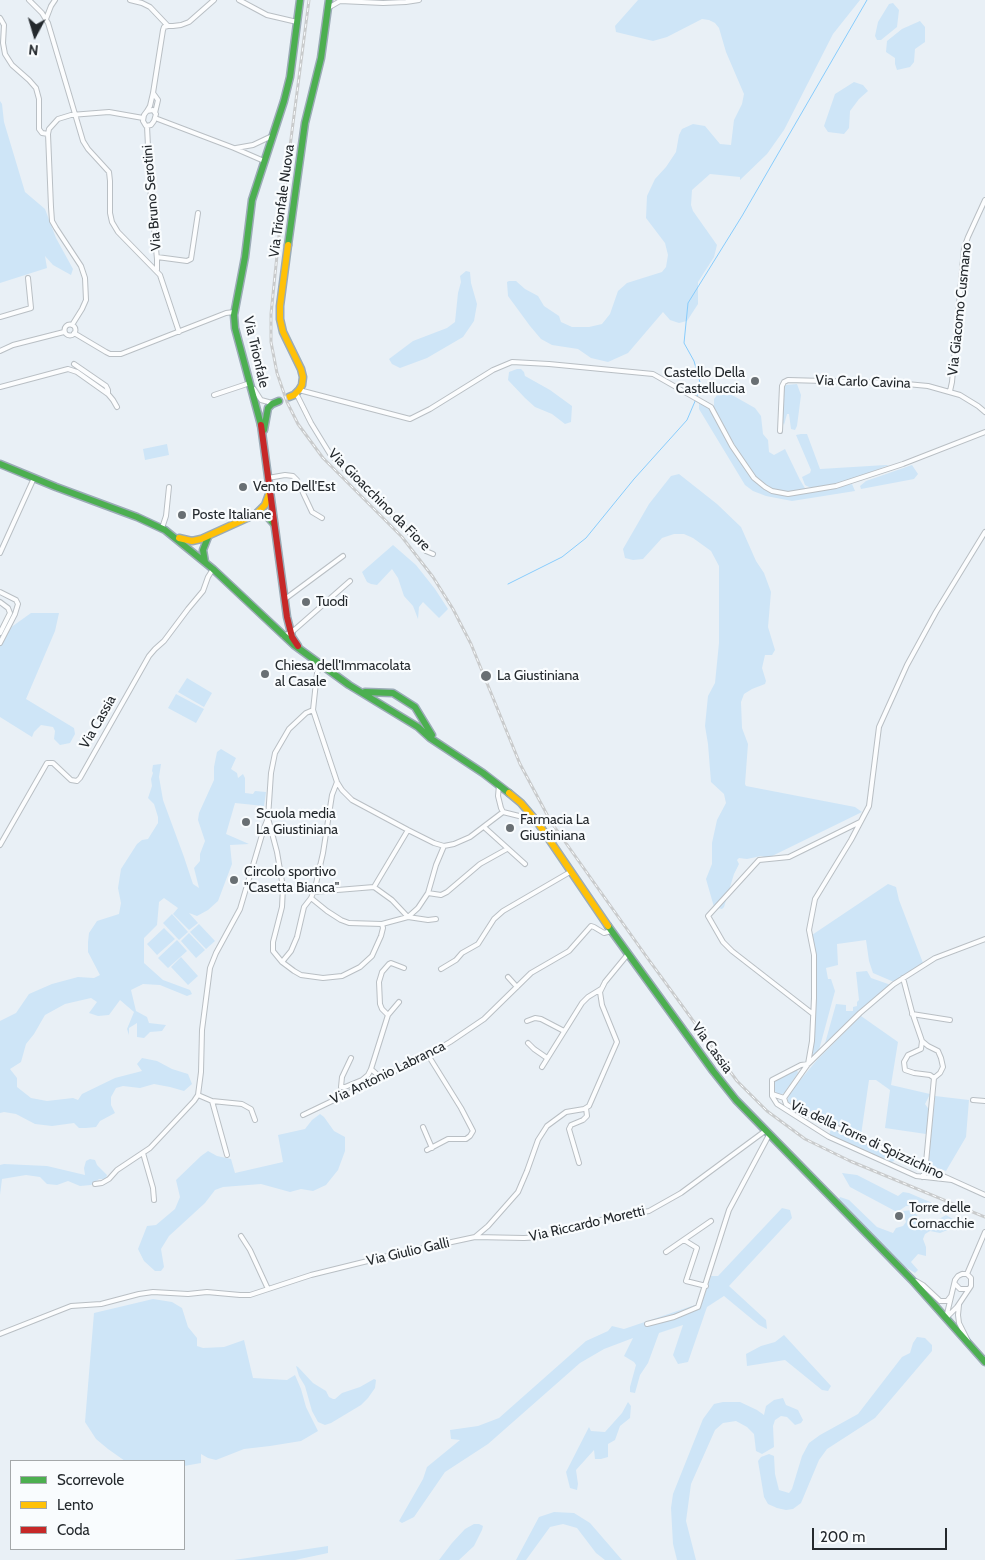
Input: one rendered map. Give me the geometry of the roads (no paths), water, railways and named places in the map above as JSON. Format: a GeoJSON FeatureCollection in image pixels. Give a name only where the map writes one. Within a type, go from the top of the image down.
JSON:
{"type":"FeatureCollection","features":[{"type":"Feature","properties":{"kind":"main road","name":"Via Trionfale"},"geometry":{"type":"LineString","coordinates":[[300,0],[290,77],[252,200],[245,258],[234,312],[237,336],[263,435],[290,633],[302,651]]}},
{"type":"Feature","properties":{"kind":"main road","name":"Via Trionfale Nuova"},"geometry":{"type":"LineString","coordinates":[[295,393],[303,380],[302,373],[283,332],[280,306],[305,123],[321,58],[329,0]]}},
{"type":"Feature","properties":{"kind":"main road"},"geometry":{"type":"LineString","coordinates":[[263,435],[267,411],[270,406],[277,402]]}},
{"type":"Feature","properties":{"kind":"main road","name":"Via Cassia"},"geometry":{"type":"LineString","coordinates":[[0,465],[162,528],[213,569],[282,636],[357,690],[422,730],[430,738],[436,740],[500,785],[521,803],[532,815],[611,931],[739,1104],[912,1280],[985,1362]]}},
{"type":"Feature","properties":{"kind":"main road"},"geometry":{"type":"LineString","coordinates":[[175,537],[192,541],[209,536],[256,514],[266,502],[270,491]]}},
{"type":"Feature","properties":{"kind":"main road"},"geometry":{"type":"LineString","coordinates":[[256,514],[266,515],[275,526]]}},
{"type":"Feature","properties":{"kind":"main road"},"geometry":{"type":"LineString","coordinates":[[205,562],[203,548],[209,536]]}},
{"type":"Feature","properties":{"kind":"main road","name":"Via Cassia"},"geometry":{"type":"LineString","coordinates":[[357,690],[370,693],[393,692],[415,707],[436,740]]}},
{"type":"Feature","properties":{"kind":"main road"},"geometry":{"type":"LineString","coordinates":[[383,705],[380,699],[384,693]]}},
{"type":"Feature","properties":{"kind":"main road"},"geometry":{"type":"LineString","coordinates":[[410,722],[417,719],[418,711]]}},
{"type":"Feature","properties":{"kind":"street"},"geometry":{"type":"LineString","coordinates":[[29,0],[46,19],[74,115],[84,142],[110,174],[110,213],[114,226],[156,270],[162,279],[179,332]]}},
{"type":"Feature","properties":{"kind":"street"},"geometry":{"type":"LineString","coordinates":[[46,19],[55,0]]}},
{"type":"Feature","properties":{"kind":"street"},"geometry":{"type":"LineString","coordinates":[[130,0],[142,3],[150,8],[168,26]]}},
{"type":"Feature","properties":{"kind":"street"},"geometry":{"type":"LineString","coordinates":[[143,118],[150,106],[153,93],[164,27],[189,22],[214,0]]}},
{"type":"Feature","properties":{"kind":"street"},"geometry":{"type":"LineString","coordinates":[[239,0],[267,15],[297,22]]}},
{"type":"Feature","properties":{"kind":"street"},"geometry":{"type":"LineString","coordinates":[[328,9],[340,1],[383,3],[419,0]]}},
{"type":"Feature","properties":{"kind":"street"},"geometry":{"type":"LineString","coordinates":[[0,18],[4,24],[2,42],[7,58],[14,68],[37,89],[39,129],[48,134]]}},
{"type":"Feature","properties":{"kind":"street"},"geometry":{"type":"LineString","coordinates":[[143,118],[147,126],[152,124],[158,100],[153,93]]}},
{"type":"Feature","properties":{"kind":"street"},"geometry":{"type":"LineString","coordinates":[[147,111],[152,110],[155,115],[264,161]]}},
{"type":"Feature","properties":{"kind":"street"},"geometry":{"type":"LineString","coordinates":[[72,325],[86,300],[85,278],[78,260],[52,221],[48,134],[51,125],[62,117],[113,112],[143,118]]}},
{"type":"Feature","properties":{"kind":"street","name":"Via Bruno Serotini"},"geometry":{"type":"LineString","coordinates":[[147,126],[150,187],[157,257],[156,270]]}},
{"type":"Feature","properties":{"kind":"street"},"geometry":{"type":"LineString","coordinates":[[234,148],[246,147],[272,136]]}},
{"type":"Feature","properties":{"kind":"street","name":"Via Giacomo Cusmano"},"geometry":{"type":"LineString","coordinates":[[950,391],[964,248],[985,200]]}},
{"type":"Feature","properties":{"kind":"street"},"geometry":{"type":"LineString","coordinates":[[157,257],[187,261],[191,259],[198,213]]}},
{"type":"Feature","properties":{"kind":"street"},"geometry":{"type":"LineString","coordinates":[[0,317],[31,308],[28,278]]}},
{"type":"Feature","properties":{"kind":"street"},"geometry":{"type":"LineString","coordinates":[[74,333],[106,352],[116,355],[134,350],[226,313],[234,312]]}},
{"type":"Feature","properties":{"kind":"street"},"geometry":{"type":"LineString","coordinates":[[64,332],[66,326],[72,325]]}},
{"type":"Feature","properties":{"kind":"street"},"geometry":{"type":"LineString","coordinates":[[72,325],[75,329],[74,333]]}},
{"type":"Feature","properties":{"kind":"street"},"geometry":{"type":"LineString","coordinates":[[64,332],[69,336],[74,333]]}},
{"type":"Feature","properties":{"kind":"street"},"geometry":{"type":"LineString","coordinates":[[0,351],[13,345],[64,332]]}},
{"type":"Feature","properties":{"kind":"street"},"geometry":{"type":"LineString","coordinates":[[295,393],[410,419],[430,409],[493,370],[512,362],[653,374],[711,407],[732,446],[754,478],[772,491],[788,494],[836,486],[903,464],[985,432]]}},
{"type":"Feature","properties":{"kind":"street"},"geometry":{"type":"LineString","coordinates":[[74,364],[106,386],[108,394]]}},
{"type":"Feature","properties":{"kind":"street"},"geometry":{"type":"LineString","coordinates":[[0,387],[68,369],[76,372],[108,394],[117,408]]}},
{"type":"Feature","properties":{"kind":"street","name":"Via Carlo Cavina"},"geometry":{"type":"LineString","coordinates":[[780,431],[782,386],[786,381],[914,384],[950,391],[970,400],[985,412]]}},
{"type":"Feature","properties":{"kind":"street"},"geometry":{"type":"LineString","coordinates":[[214,395],[250,383],[261,400],[277,402]]}},
{"type":"Feature","properties":{"kind":"street","name":"Via Gioacchino da Fiore"},"geometry":{"type":"LineString","coordinates":[[295,393],[330,454],[395,517],[426,551],[433,554]]}},
{"type":"Feature","properties":{"kind":"street"},"geometry":{"type":"LineString","coordinates":[[268,478],[285,475],[293,476],[297,480],[312,512],[322,518]]}},
{"type":"Feature","properties":{"kind":"street"},"geometry":{"type":"LineString","coordinates":[[0,553],[34,478]]}},
{"type":"Feature","properties":{"kind":"street"},"geometry":{"type":"LineString","coordinates":[[162,528],[166,516],[169,487]]}},
{"type":"Feature","properties":{"kind":"street"},"geometry":{"type":"LineString","coordinates":[[808,1064],[812,1041],[813,1014],[814,955],[809,930],[813,908],[819,891],[861,822],[870,799],[879,727],[911,657],[985,532]]}},
{"type":"Feature","properties":{"kind":"street"},"geometry":{"type":"LineString","coordinates":[[284,600],[343,556]]}},
{"type":"Feature","properties":{"kind":"street","name":"Via Cassia"},"geometry":{"type":"LineString","coordinates":[[0,845],[47,763],[53,763],[71,780],[80,778],[149,656],[164,641],[204,591],[208,577],[213,569]]}},
{"type":"Feature","properties":{"kind":"street"},"geometry":{"type":"LineString","coordinates":[[282,636],[290,633],[350,581]]}},
{"type":"Feature","properties":{"kind":"street"},"geometry":{"type":"LineString","coordinates":[[0,592],[16,600],[18,604],[16,612],[0,643]]}},
{"type":"Feature","properties":{"kind":"street"},"geometry":{"type":"LineString","coordinates":[[0,602],[10,611],[0,633]]}},
{"type":"Feature","properties":{"kind":"street"},"geometry":{"type":"LineString","coordinates":[[321,665],[317,673],[313,710],[337,782],[342,790],[355,802],[434,843],[444,846],[458,843],[484,827],[503,812]]}},
{"type":"Feature","properties":{"kind":"street"},"geometry":{"type":"LineString","coordinates":[[95,1184],[109,1179],[117,1170],[150,1148],[194,1101],[198,1094],[201,1072],[202,1030],[210,968],[240,909],[268,818],[271,773],[275,753],[288,729],[306,713],[313,710]]}},
{"type":"Feature","properties":{"kind":"street"},"geometry":{"type":"LineString","coordinates":[[282,962],[291,950],[297,937],[304,907],[313,892],[323,853],[332,795],[337,782]]}},
{"type":"Feature","properties":{"kind":"street"},"geometry":{"type":"LineString","coordinates":[[500,785],[498,796],[503,812]]}},
{"type":"Feature","properties":{"kind":"street"},"geometry":{"type":"LineString","coordinates":[[503,812],[523,817],[532,815]]}},
{"type":"Feature","properties":{"kind":"street"},"geometry":{"type":"LineString","coordinates":[[268,818],[278,852],[283,887],[282,907],[272,947],[282,962],[294,971],[310,977],[330,978],[346,975],[360,968],[372,956],[381,936],[382,924]]}},
{"type":"Feature","properties":{"kind":"street"},"geometry":{"type":"LineString","coordinates":[[813,1014],[741,959],[723,942],[708,916],[759,860],[789,857],[861,822]]}},
{"type":"Feature","properties":{"kind":"street"},"geometry":{"type":"LineString","coordinates":[[484,827],[525,864]]}},
{"type":"Feature","properties":{"kind":"street"},"geometry":{"type":"LineString","coordinates":[[374,887],[408,830]]}},
{"type":"Feature","properties":{"kind":"street"},"geometry":{"type":"LineString","coordinates":[[311,898],[344,922],[382,924],[408,916],[418,908],[428,893],[444,846]]}},
{"type":"Feature","properties":{"kind":"street"},"geometry":{"type":"LineString","coordinates":[[428,893],[444,894],[480,864],[507,848]]}},
{"type":"Feature","properties":{"kind":"street"},"geometry":{"type":"LineString","coordinates":[[441,970],[456,960],[462,953],[478,944],[494,919],[503,911],[570,872]]}},
{"type":"Feature","properties":{"kind":"street"},"geometry":{"type":"LineString","coordinates":[[313,892],[374,887],[392,900],[408,916],[428,920],[436,919]]}},
{"type":"Feature","properties":{"kind":"street","name":"Via Antonio Labranca"},"geometry":{"type":"LineString","coordinates":[[303,1115],[428,1055],[450,1042],[484,1019],[531,973],[570,951],[591,926],[604,933],[611,931]]}},
{"type":"Feature","properties":{"kind":"street"},"geometry":{"type":"LineString","coordinates":[[784,1098],[808,1064],[860,1012],[894,984],[942,956],[985,939]]}},
{"type":"Feature","properties":{"kind":"street"},"geometry":{"type":"LineString","coordinates":[[542,1067],[582,1003],[601,989],[628,954]]}},
{"type":"Feature","properties":{"kind":"street"},"geometry":{"type":"LineString","coordinates":[[388,1015],[380,1004],[379,982],[382,972],[391,963],[404,968]]}},
{"type":"Feature","properties":{"kind":"street"},"geometry":{"type":"LineString","coordinates":[[508,977],[517,987]]}},
{"type":"Feature","properties":{"kind":"street"},"geometry":{"type":"LineString","coordinates":[[903,978],[912,1014],[922,1041],[922,1049],[908,1055],[904,1062],[905,1070],[930,1075],[934,1078]]}},
{"type":"Feature","properties":{"kind":"street"},"geometry":{"type":"LineString","coordinates":[[475,1237],[488,1226],[518,1192],[538,1140],[546,1128],[566,1112],[589,1106],[616,1042],[602,1005],[601,989]]}},
{"type":"Feature","properties":{"kind":"street"},"geometry":{"type":"LineString","coordinates":[[352,1058],[342,1077],[341,1087],[362,1080],[372,1070],[388,1015],[399,1002]]}},
{"type":"Feature","properties":{"kind":"street"},"geometry":{"type":"LineString","coordinates":[[912,1014],[950,1020]]}},
{"type":"Feature","properties":{"kind":"street"},"geometry":{"type":"LineString","coordinates":[[527,1022],[535,1018],[542,1019],[564,1031]]}},
{"type":"Feature","properties":{"kind":"street"},"geometry":{"type":"LineString","coordinates":[[922,1041],[938,1051],[942,1058],[943,1067],[934,1078],[925,1173],[922,1177]]}},
{"type":"Feature","properties":{"kind":"street"},"geometry":{"type":"LineString","coordinates":[[528,1043],[548,1058]]}},
{"type":"Feature","properties":{"kind":"street"},"geometry":{"type":"LineString","coordinates":[[427,1150],[448,1139],[466,1139],[473,1131],[428,1055]]}},
{"type":"Feature","properties":{"kind":"street"},"geometry":{"type":"LineString","coordinates":[[772,1094],[774,1078],[808,1064]]}},
{"type":"Feature","properties":{"kind":"street"},"geometry":{"type":"LineString","coordinates":[[372,1070],[381,1078]]}},
{"type":"Feature","properties":{"kind":"street"},"geometry":{"type":"LineString","coordinates":[[198,1094],[212,1101],[242,1104],[251,1109],[255,1120]]}},
{"type":"Feature","properties":{"kind":"street","name":"Via della Torre di Spizzichino"},"geometry":{"type":"LineString","coordinates":[[772,1094],[784,1098],[786,1104],[985,1195]]}},
{"type":"Feature","properties":{"kind":"street","name":"Via della Torre di Spizzichino"},"geometry":{"type":"LineString","coordinates":[[772,1094],[777,1104],[823,1134],[916,1176],[952,1180]]}},
{"type":"Feature","properties":{"kind":"street"},"geometry":{"type":"LineString","coordinates":[[973,1100],[985,1101]]}},
{"type":"Feature","properties":{"kind":"street"},"geometry":{"type":"LineString","coordinates":[[212,1101],[227,1155]]}},
{"type":"Feature","properties":{"kind":"street"},"geometry":{"type":"LineString","coordinates":[[579,1163],[569,1129],[571,1125],[583,1120],[587,1116],[586,1108]]}},
{"type":"Feature","properties":{"kind":"street"},"geometry":{"type":"LineString","coordinates":[[799,1119],[804,1112]]}},
{"type":"Feature","properties":{"kind":"street"},"geometry":{"type":"LineString","coordinates":[[823,1134],[828,1123]]}},
{"type":"Feature","properties":{"kind":"street"},"geometry":{"type":"LineString","coordinates":[[423,1127],[432,1148]]}},
{"type":"Feature","properties":{"kind":"street"},"geometry":{"type":"LineString","coordinates":[[647,1324],[674,1317],[694,1309],[700,1304],[729,1210],[767,1133]]}},
{"type":"Feature","properties":{"kind":"street","name":"Via Riccardo Moretti"},"geometry":{"type":"LineString","coordinates":[[475,1237],[542,1237],[601,1220],[648,1211],[681,1193],[767,1133]]}},
{"type":"Feature","properties":{"kind":"street"},"geometry":{"type":"LineString","coordinates":[[143,1153],[153,1188],[154,1200]]}},
{"type":"Feature","properties":{"kind":"street"},"geometry":{"type":"LineString","coordinates":[[896,1168],[901,1157]]}},
{"type":"Feature","properties":{"kind":"street"},"geometry":{"type":"LineString","coordinates":[[666,1252],[711,1221]]}},
{"type":"Feature","properties":{"kind":"street"},"geometry":{"type":"LineString","coordinates":[[967,1274],[985,1232]]}},
{"type":"Feature","properties":{"kind":"street"},"geometry":{"type":"LineString","coordinates":[[241,1236],[250,1250],[268,1289]]}},
{"type":"Feature","properties":{"kind":"street","name":"Via Giulio Galli"},"geometry":{"type":"LineString","coordinates":[[0,1334],[71,1306],[101,1304],[152,1292],[188,1294],[207,1292],[246,1295],[311,1275],[475,1237]]}},
{"type":"Feature","properties":{"kind":"street"},"geometry":{"type":"LineString","coordinates":[[684,1240],[696,1248],[686,1281],[706,1286]]}},
{"type":"Feature","properties":{"kind":"street"},"geometry":{"type":"LineString","coordinates":[[946,1318],[955,1280],[960,1275],[967,1274]]}},
{"type":"Feature","properties":{"kind":"street"},"geometry":{"type":"LineString","coordinates":[[946,1318],[959,1305],[970,1288],[972,1280],[967,1274]]}},
{"type":"Feature","properties":{"kind":"street"},"geometry":{"type":"LineString","coordinates":[[912,1280],[923,1285],[941,1301],[948,1300],[952,1294]]}},
{"type":"Feature","properties":{"kind":"street"},"geometry":{"type":"LineString","coordinates":[[955,1280],[956,1286],[960,1289],[970,1288]]}},
{"type":"Feature","properties":{"kind":"street"},"geometry":{"type":"LineString","coordinates":[[959,1305],[959,1323],[969,1343]]}},
{"type":"Feature","properties":{"kind":"waterway"},"geometry":{"type":"LineString","coordinates":[[697,396],[701,386],[694,361],[684,343],[688,303],[742,216],[867,0]]}},
{"type":"Feature","properties":{"kind":"waterway"},"geometry":{"type":"LineString","coordinates":[[508,584],[562,557],[586,538],[634,479],[687,420],[696,399]]}},
{"type":"Feature","properties":{"kind":"railway"},"geometry":{"type":"LineString","coordinates":[[309,0],[281,216],[271,314],[271,342],[277,373],[287,402],[298,424],[323,458],[402,537],[433,577],[453,609],[471,644],[520,764],[551,822],[737,1081],[767,1111],[805,1139],[850,1161],[985,1217]]}},
{"type":"Feature","properties":{"kind":"place","name":"Castello Della Castelluccia"},"geometry":{"type":"Point","coordinates":[755,381]}},
{"type":"Feature","properties":{"kind":"place","name":"Vento Dell'Est"},"geometry":{"type":"Point","coordinates":[243,487]}},
{"type":"Feature","properties":{"kind":"place","name":"Poste Italiane"},"geometry":{"type":"Point","coordinates":[182,515]}},
{"type":"Feature","properties":{"kind":"place","name":"Tuodì"},"geometry":{"type":"Point","coordinates":[306,602]}},
{"type":"Feature","properties":{"kind":"place","name":"Chiesa dell'Immacolata al Casale"},"geometry":{"type":"Point","coordinates":[265,674]}},
{"type":"Feature","properties":{"kind":"place","name":"La Giustiniana"},"geometry":{"type":"Point","coordinates":[486,676]}},
{"type":"Feature","properties":{"kind":"place","name":"Scuola media La Giustiniana"},"geometry":{"type":"Point","coordinates":[246,822]}},
{"type":"Feature","properties":{"kind":"place","name":"Farmacia La Giustiniana"},"geometry":{"type":"Point","coordinates":[510,828]}},
{"type":"Feature","properties":{"kind":"place","name":"Circolo sportivo \"Casetta Bianca\""},"geometry":{"type":"Point","coordinates":[234,880]}},
{"type":"Feature","properties":{"kind":"place","name":"Torre delle Cornacchie"},"geometry":{"type":"Point","coordinates":[899,1216]}}]}
